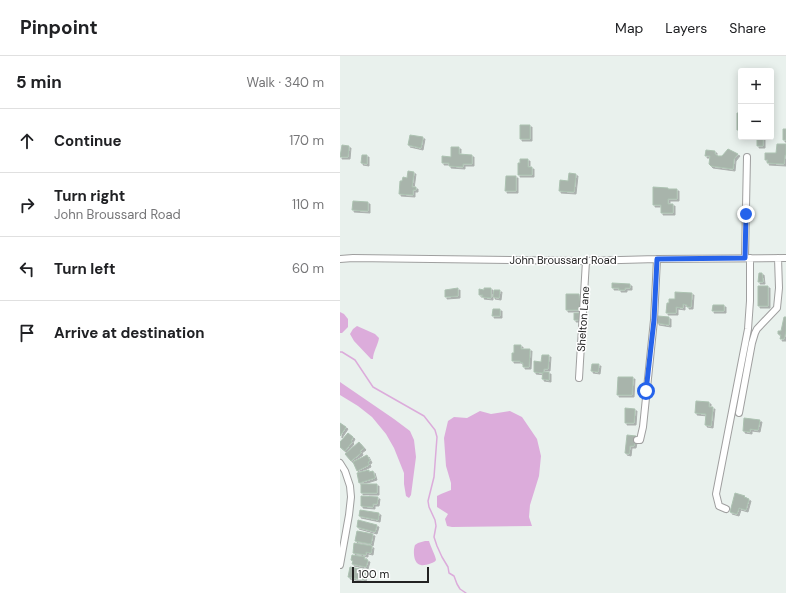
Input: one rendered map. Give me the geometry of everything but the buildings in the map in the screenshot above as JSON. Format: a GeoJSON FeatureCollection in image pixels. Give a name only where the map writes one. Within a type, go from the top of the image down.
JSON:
{"type":"FeatureCollection","features":[{"type":"Feature","properties":{"kind":"street"},"geometry":{"type":"LineString","coordinates":[[726,509],[719,506],[716,494],[748,329],[750,301],[747,157]]}},
{"type":"Feature","properties":{"kind":"street"},"geometry":{"type":"LineString","coordinates":[[739,413],[755,333],[777,308],[779,288],[778,258]]}},
{"type":"Feature","properties":{"kind":"street","name":"John Broussard Road"},"geometry":{"type":"LineString","coordinates":[[340,259],[586,261],[786,258]]}},
{"type":"Feature","properties":{"kind":"street"},"geometry":{"type":"LineString","coordinates":[[637,440],[640,440],[642,432],[654,320],[657,259]]}},
{"type":"Feature","properties":{"kind":"street","name":"Shelton Lane"},"geometry":{"type":"LineString","coordinates":[[579,378],[586,261]]}},
{"type":"Feature","properties":{"kind":"street"},"geometry":{"type":"LineString","coordinates":[[340,463],[345,471],[352,497],[340,565]]}},
{"type":"Feature","properties":{"kind":"shaded area"},"geometry":{"type":"Polygon","coordinates":[[[340,312],[348,319],[348,327],[342,333],[340,333],[340,312]]]}},
{"type":"Feature","properties":{"kind":"shaded area"},"geometry":{"type":"Polygon","coordinates":[[[357,326],[375,334],[379,338],[373,359],[371,359],[354,341],[350,334],[357,326]]]}},
{"type":"Feature","properties":{"kind":"shaded area"},"geometry":{"type":"Polygon","coordinates":[[[340,382],[410,431],[414,440],[416,457],[411,495],[409,498],[406,496],[404,473],[394,448],[386,434],[372,417],[340,395],[340,382]]]}},
{"type":"Feature","properties":{"kind":"shaded area"},"geometry":{"type":"Polygon","coordinates":[[[480,411],[491,414],[510,411],[522,417],[537,439],[541,456],[539,476],[530,505],[529,517],[532,526],[447,526],[445,519],[448,514],[437,507],[437,496],[451,490],[451,483],[446,466],[444,438],[448,421],[454,417],[467,418],[480,411]]]}},
{"type":"Feature","properties":{"kind":"shaded area"},"geometry":{"type":"Polygon","coordinates":[[[429,541],[436,560],[429,564],[421,565],[415,560],[414,547],[418,543],[429,541]]]}},
{"type":"Feature","properties":{"kind":"waterway"},"geometry":{"type":"LineString","coordinates":[[340,352],[355,360],[373,387],[424,416],[435,430],[437,437],[434,477],[428,501],[435,520],[436,526],[434,537],[442,557],[448,567],[449,573],[454,576],[460,589],[466,593]]}},
{"type":"Feature","properties":{"kind":"route"},"geometry":{"type":"LineString","coordinates":[[646,391],[654,320],[657,259],[745,258],[746,214]]}}]}
